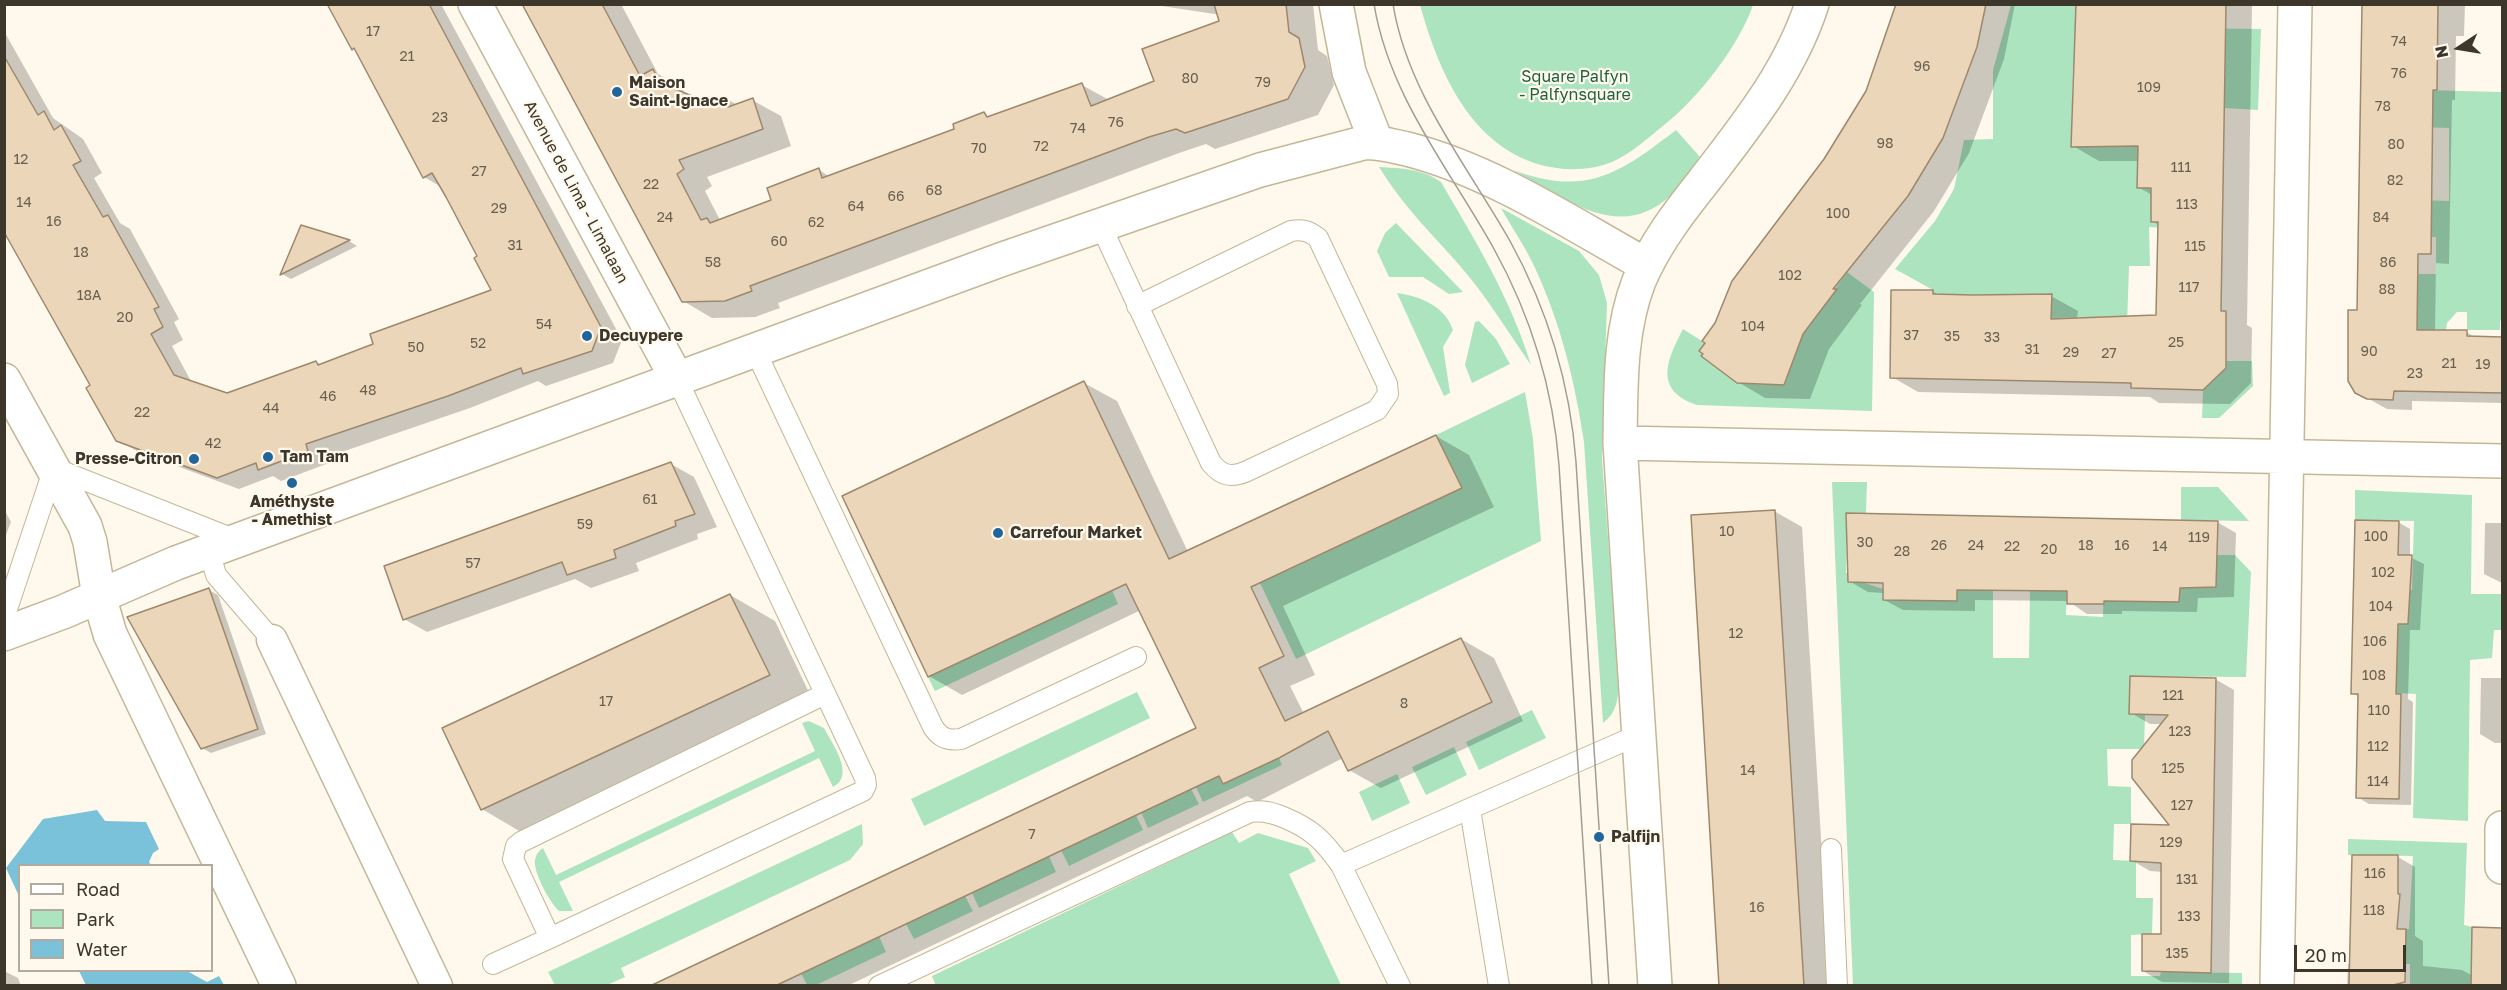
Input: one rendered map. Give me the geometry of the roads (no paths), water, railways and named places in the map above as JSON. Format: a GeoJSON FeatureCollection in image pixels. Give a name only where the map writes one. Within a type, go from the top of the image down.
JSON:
{"type":"FeatureCollection","features":[{"type":"Feature","properties":{"kind":"street","name":"Avenue de Lima - Limalaan"},"geometry":{"type":"LineString","coordinates":[[476,4],[677,378]]}},
{"type":"Feature","properties":{"kind":"street"},"geometry":{"type":"LineString","coordinates":[[1336,4],[1349,72],[1376,141]]}},
{"type":"Feature","properties":{"kind":"street"},"geometry":{"type":"LineString","coordinates":[[1655,986],[1620,443],[1623,357],[1632,304],[1646,265],[1692,196],[1763,103],[1782,73],[1812,4]]}},
{"type":"Feature","properties":{"kind":"street"},"geometry":{"type":"LineString","coordinates":[[2277,986],[2295,4]]}},
{"type":"Feature","properties":{"kind":"street"},"geometry":{"type":"LineString","coordinates":[[4,634],[223,545],[677,378],[1260,170],[1351,146],[1376,141],[1440,158],[1487,178],[1646,265]]}},
{"type":"Feature","properties":{"kind":"street"},"geometry":{"type":"LineString","coordinates":[[4,380],[85,526],[99,596],[110,634],[279,986]]}},
{"type":"Feature","properties":{"kind":"street"},"geometry":{"type":"LineString","coordinates":[[1620,443],[2502,461]]}},
{"type":"Feature","properties":{"kind":"street"},"geometry":{"type":"LineString","coordinates":[[272,640],[437,986]]}},
{"type":"Feature","properties":{"kind":"street"},"geometry":{"type":"LineString","coordinates":[[2502,828],[2502,867]]}},
{"type":"Feature","properties":{"kind":"lane"},"geometry":{"type":"LineString","coordinates":[[1101,226],[1137,306],[1211,462],[1217,470],[1226,475],[1236,476],[1377,410],[1388,394],[1387,384],[1336,275],[1318,238],[1311,232],[1291,231],[1137,306]]}},
{"type":"Feature","properties":{"kind":"lane"},"geometry":{"type":"LineString","coordinates":[[755,350],[933,727],[942,737],[948,740],[961,739],[1136,657]]}},
{"type":"Feature","properties":{"kind":"lane"},"geometry":{"type":"LineString","coordinates":[[494,964],[863,791],[866,782],[677,378]]}},
{"type":"Feature","properties":{"kind":"lane"},"geometry":{"type":"LineString","coordinates":[[4,618],[54,468],[223,545],[216,575],[272,640]]}},
{"type":"Feature","properties":{"kind":"lane"},"geometry":{"type":"LineString","coordinates":[[550,938],[513,859],[516,846],[825,694]]}},
{"type":"Feature","properties":{"kind":"lane"},"geometry":{"type":"LineString","coordinates":[[1341,866],[1638,735]]}},
{"type":"Feature","properties":{"kind":"lane"},"geometry":{"type":"LineString","coordinates":[[1470,809],[1500,986]]}},
{"type":"Feature","properties":{"kind":"lane"},"geometry":{"type":"LineString","coordinates":[[879,986],[1250,812],[1270,812],[1314,832],[1325,843],[1341,866],[1400,986]]}},
{"type":"Feature","properties":{"kind":"lane"},"geometry":{"type":"LineString","coordinates":[[1831,849],[1838,986]]}},
{"type":"Feature","properties":{"kind":"water"},"geometry":{"type":"Polygon","coordinates":[[[97,810],[105,821],[146,822],[159,849],[153,853],[150,864],[18,864],[18,894],[6,868],[43,819],[97,810]]]}},
{"type":"Feature","properties":{"kind":"water"},"geometry":{"type":"Polygon","coordinates":[[[80,972],[189,972],[207,982],[219,976],[224,985],[86,985],[80,972]]]}},
{"type":"Feature","properties":{"kind":"tram line"},"geometry":{"type":"LineString","coordinates":[[1374,4],[1382,38],[1407,101],[1507,274],[1529,326],[1546,380],[1559,465],[1592,986]]}},
{"type":"Feature","properties":{"kind":"tram line"},"geometry":{"type":"LineString","coordinates":[[1393,4],[1400,36],[1425,98],[1524,267],[1546,320],[1562,376],[1576,462],[1609,986]]}},
{"type":"Feature","properties":{"kind":"place","name":"Maison Saint-Ignace"},"geometry":{"type":"Point","coordinates":[617,92]}},
{"type":"Feature","properties":{"kind":"place","name":"Decuypere"},"geometry":{"type":"Point","coordinates":[587,336]}},
{"type":"Feature","properties":{"kind":"place","name":"Tam Tam"},"geometry":{"type":"Point","coordinates":[268,457]}},
{"type":"Feature","properties":{"kind":"place","name":"Presse-Citron"},"geometry":{"type":"Point","coordinates":[194,459]}},
{"type":"Feature","properties":{"kind":"place","name":"Améthyste - Amethist"},"geometry":{"type":"Point","coordinates":[292,483]}},
{"type":"Feature","properties":{"kind":"place","name":"Carrefour Market"},"geometry":{"type":"Point","coordinates":[998,533]}},
{"type":"Feature","properties":{"kind":"place","name":"Palfijn"},"geometry":{"type":"Point","coordinates":[1599,837]}},
{"type":"Feature","properties":{"kind":"park label","name":"Square Palfyn - Palfynsquare"},"geometry":{"type":"Point","coordinates":[1575,86]}}]}
